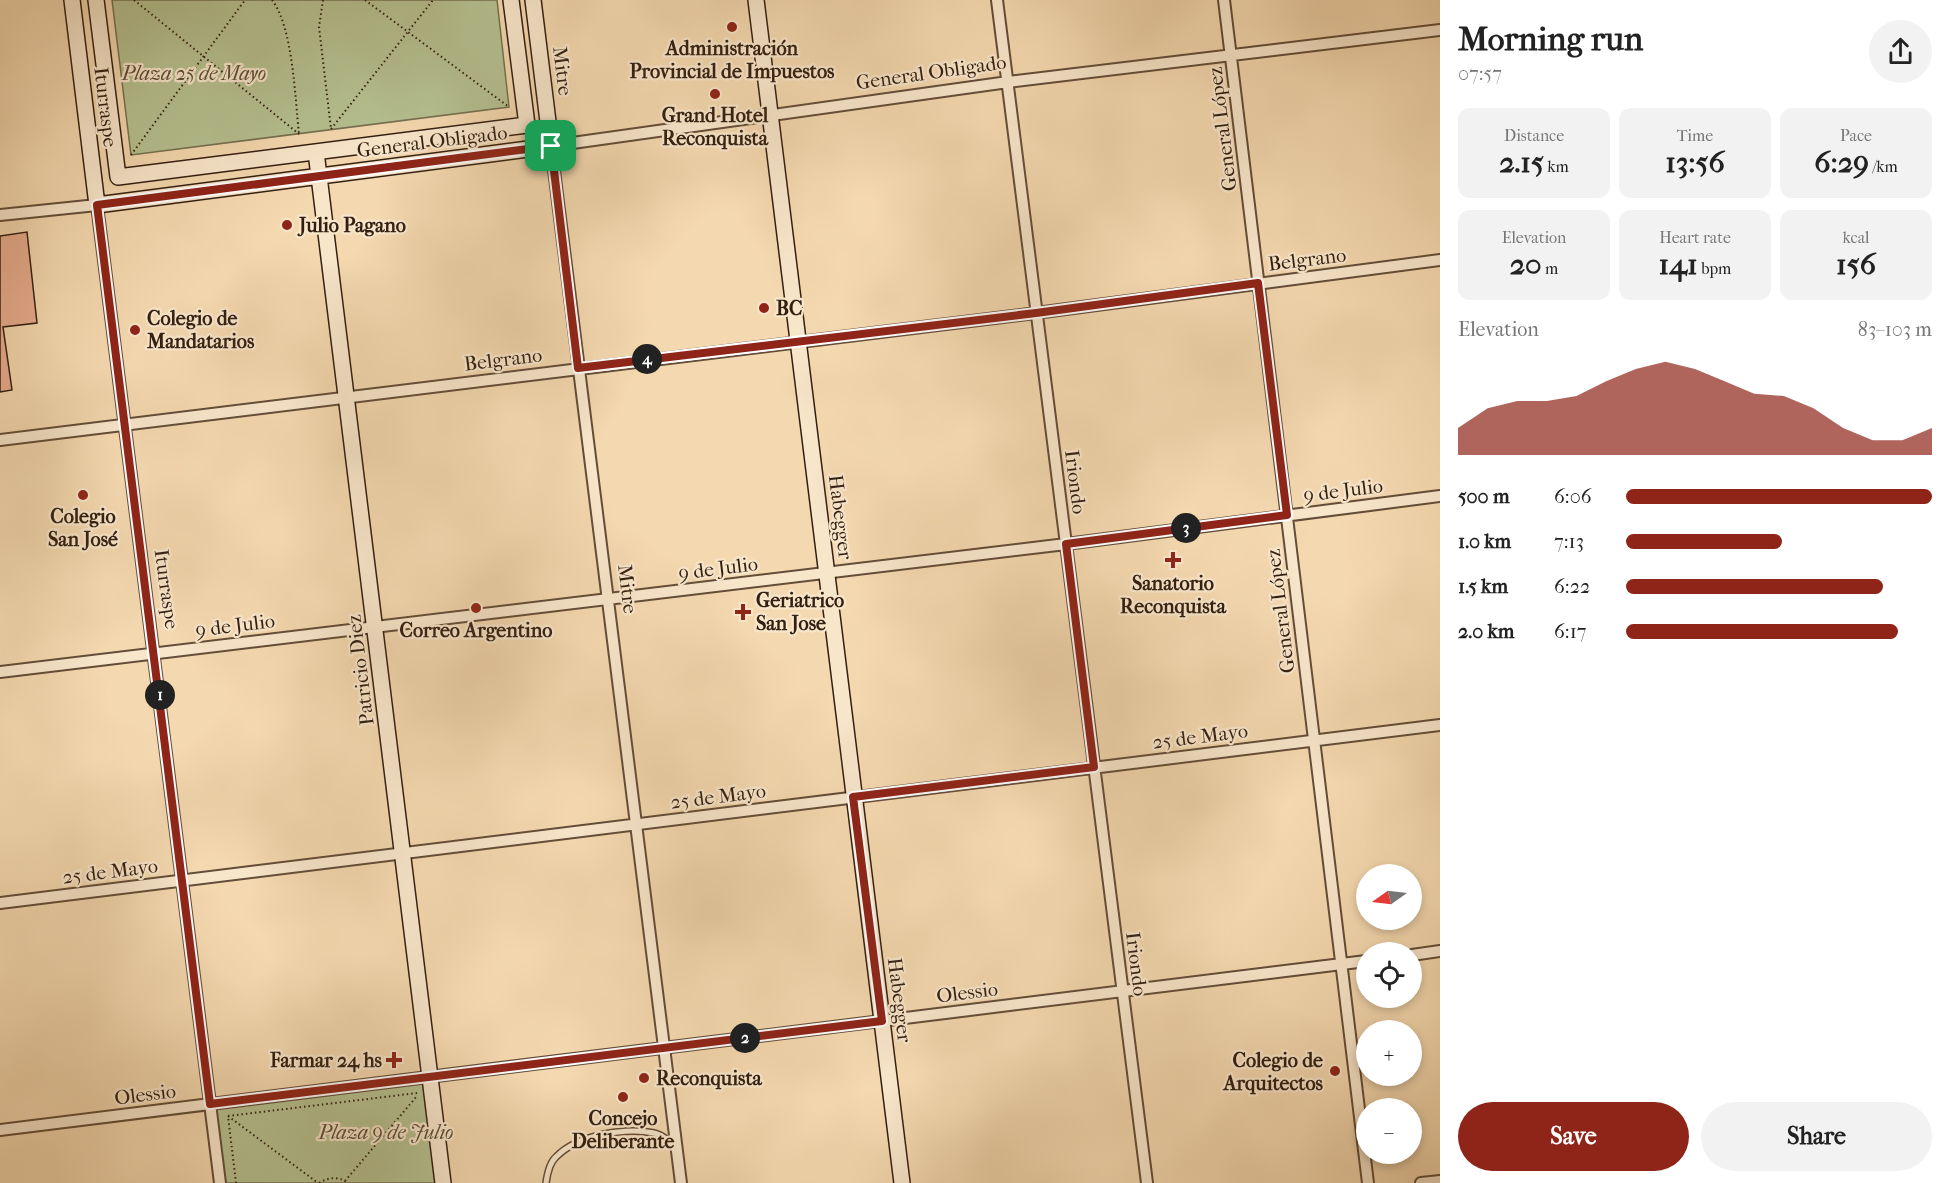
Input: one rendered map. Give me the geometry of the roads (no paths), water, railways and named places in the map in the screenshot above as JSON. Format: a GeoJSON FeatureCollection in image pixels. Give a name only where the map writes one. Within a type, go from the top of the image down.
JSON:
{"type":"FeatureCollection","features":[{"type":"Feature","properties":{"kind":"main road","name":"Iturraspe"},"geometry":{"type":"LineString","coordinates":[[72,0],[97,205]]}},
{"type":"Feature","properties":{"kind":"main road","name":"Iturraspe"},"geometry":{"type":"LineString","coordinates":[[96,0],[118,177],[316,152]]}},
{"type":"Feature","properties":{"kind":"main road"},"geometry":{"type":"LineString","coordinates":[[316,152],[527,125],[511,0]]}},
{"type":"Feature","properties":{"kind":"main road","name":"Mitre"},"geometry":{"type":"LineString","coordinates":[[533,0],[551,146]]}},
{"type":"Feature","properties":{"kind":"main road","name":"Habegger"},"geometry":{"type":"LineString","coordinates":[[756,0],[902,1183]]}},
{"type":"Feature","properties":{"kind":"main road","name":"General Obligado"},"geometry":{"type":"LineString","coordinates":[[97,205],[551,146]]}},
{"type":"Feature","properties":{"kind":"main road","name":"Patricio Diez"},"geometry":{"type":"LineString","coordinates":[[316,152],[443,1183]]}},
{"type":"Feature","properties":{"kind":"street","name":"Iriondo"},"geometry":{"type":"LineString","coordinates":[[997,0],[1147,1183]]}},
{"type":"Feature","properties":{"kind":"street","name":"General López"},"geometry":{"type":"LineString","coordinates":[[1224,0],[1368,1183]]}},
{"type":"Feature","properties":{"kind":"street","name":"General Obligado"},"geometry":{"type":"LineString","coordinates":[[551,146],[1008,82],[1440,30]]}},
{"type":"Feature","properties":{"kind":"street","name":"Mitre"},"geometry":{"type":"LineString","coordinates":[[551,146],[681,1183]]}},
{"type":"Feature","properties":{"kind":"street","name":"General Obligado"},"geometry":{"type":"LineString","coordinates":[[0,215],[97,205]]}},
{"type":"Feature","properties":{"kind":"street","name":"Iturraspe"},"geometry":{"type":"LineString","coordinates":[[97,205],[220,1183]]}},
{"type":"Feature","properties":{"kind":"street","name":"Belgrano"},"geometry":{"type":"LineString","coordinates":[[0,440],[1036,313],[1440,260]]}},
{"type":"Feature","properties":{"kind":"street","name":"9 de Julio"},"geometry":{"type":"LineString","coordinates":[[0,672],[608,600],[1440,496]]}},
{"type":"Feature","properties":{"kind":"street","name":"25 de Mayo"},"geometry":{"type":"LineString","coordinates":[[0,903],[1440,724]]}},
{"type":"Feature","properties":{"kind":"street"},"geometry":{"type":"LineString","coordinates":[[1422,954],[1440,951]]}},
{"type":"Feature","properties":{"kind":"street","name":"Olessio"},"geometry":{"type":"LineString","coordinates":[[0,1130],[1356,962]]}},
{"type":"Feature","properties":{"kind":"street"},"geometry":{"type":"LineString","coordinates":[[1421,1183],[1440,1181]]}},
{"type":"Feature","properties":{"kind":"lane"},"geometry":{"type":"LineString","coordinates":[[546,1183],[554,1158],[578,1141],[606,1133],[657,1133],[676,1146]]}},
{"type":"Feature","properties":{"kind":"place","name":"Administración Provincial de Impuestos"},"geometry":{"type":"Point","coordinates":[732,27]}},
{"type":"Feature","properties":{"kind":"place","name":"Grand Hotel Reconquista"},"geometry":{"type":"Point","coordinates":[715,94]}},
{"type":"Feature","properties":{"kind":"place","name":"Julio Pagano"},"geometry":{"type":"Point","coordinates":[287,225]}},
{"type":"Feature","properties":{"kind":"place","name":"BC"},"geometry":{"type":"Point","coordinates":[764,308]}},
{"type":"Feature","properties":{"kind":"place","name":"Colegio de Mandatarios"},"geometry":{"type":"Point","coordinates":[135,330]}},
{"type":"Feature","properties":{"kind":"place","name":"Colegio San José"},"geometry":{"type":"Point","coordinates":[83,495]}},
{"type":"Feature","properties":{"kind":"place","name":"Sanatorio Reconquista"},"geometry":{"type":"Point","coordinates":[1173,560]}},
{"type":"Feature","properties":{"kind":"place","name":"Correo Argentino"},"geometry":{"type":"Point","coordinates":[476,608]}},
{"type":"Feature","properties":{"kind":"place","name":"Geriatrico San Jose"},"geometry":{"type":"Point","coordinates":[743,612]}},
{"type":"Feature","properties":{"kind":"place","name":"Farmar 24 hs"},"geometry":{"type":"Point","coordinates":[394,1060]}},
{"type":"Feature","properties":{"kind":"place","name":"Colegio de Arquitectos"},"geometry":{"type":"Point","coordinates":[1335,1071]}},
{"type":"Feature","properties":{"kind":"place","name":"Reconquista"},"geometry":{"type":"Point","coordinates":[644,1078]}},
{"type":"Feature","properties":{"kind":"place","name":"Concejo Deliberante"},"geometry":{"type":"Point","coordinates":[623,1097]}},
{"type":"Feature","properties":{"kind":"park label","name":"Plaza 25 de Mayo"},"geometry":{"type":"Point","coordinates":[194,73]}},
{"type":"Feature","properties":{"kind":"park label","name":"Plaza 9 de Julio"},"geometry":{"type":"Point","coordinates":[386,1132]}}]}
